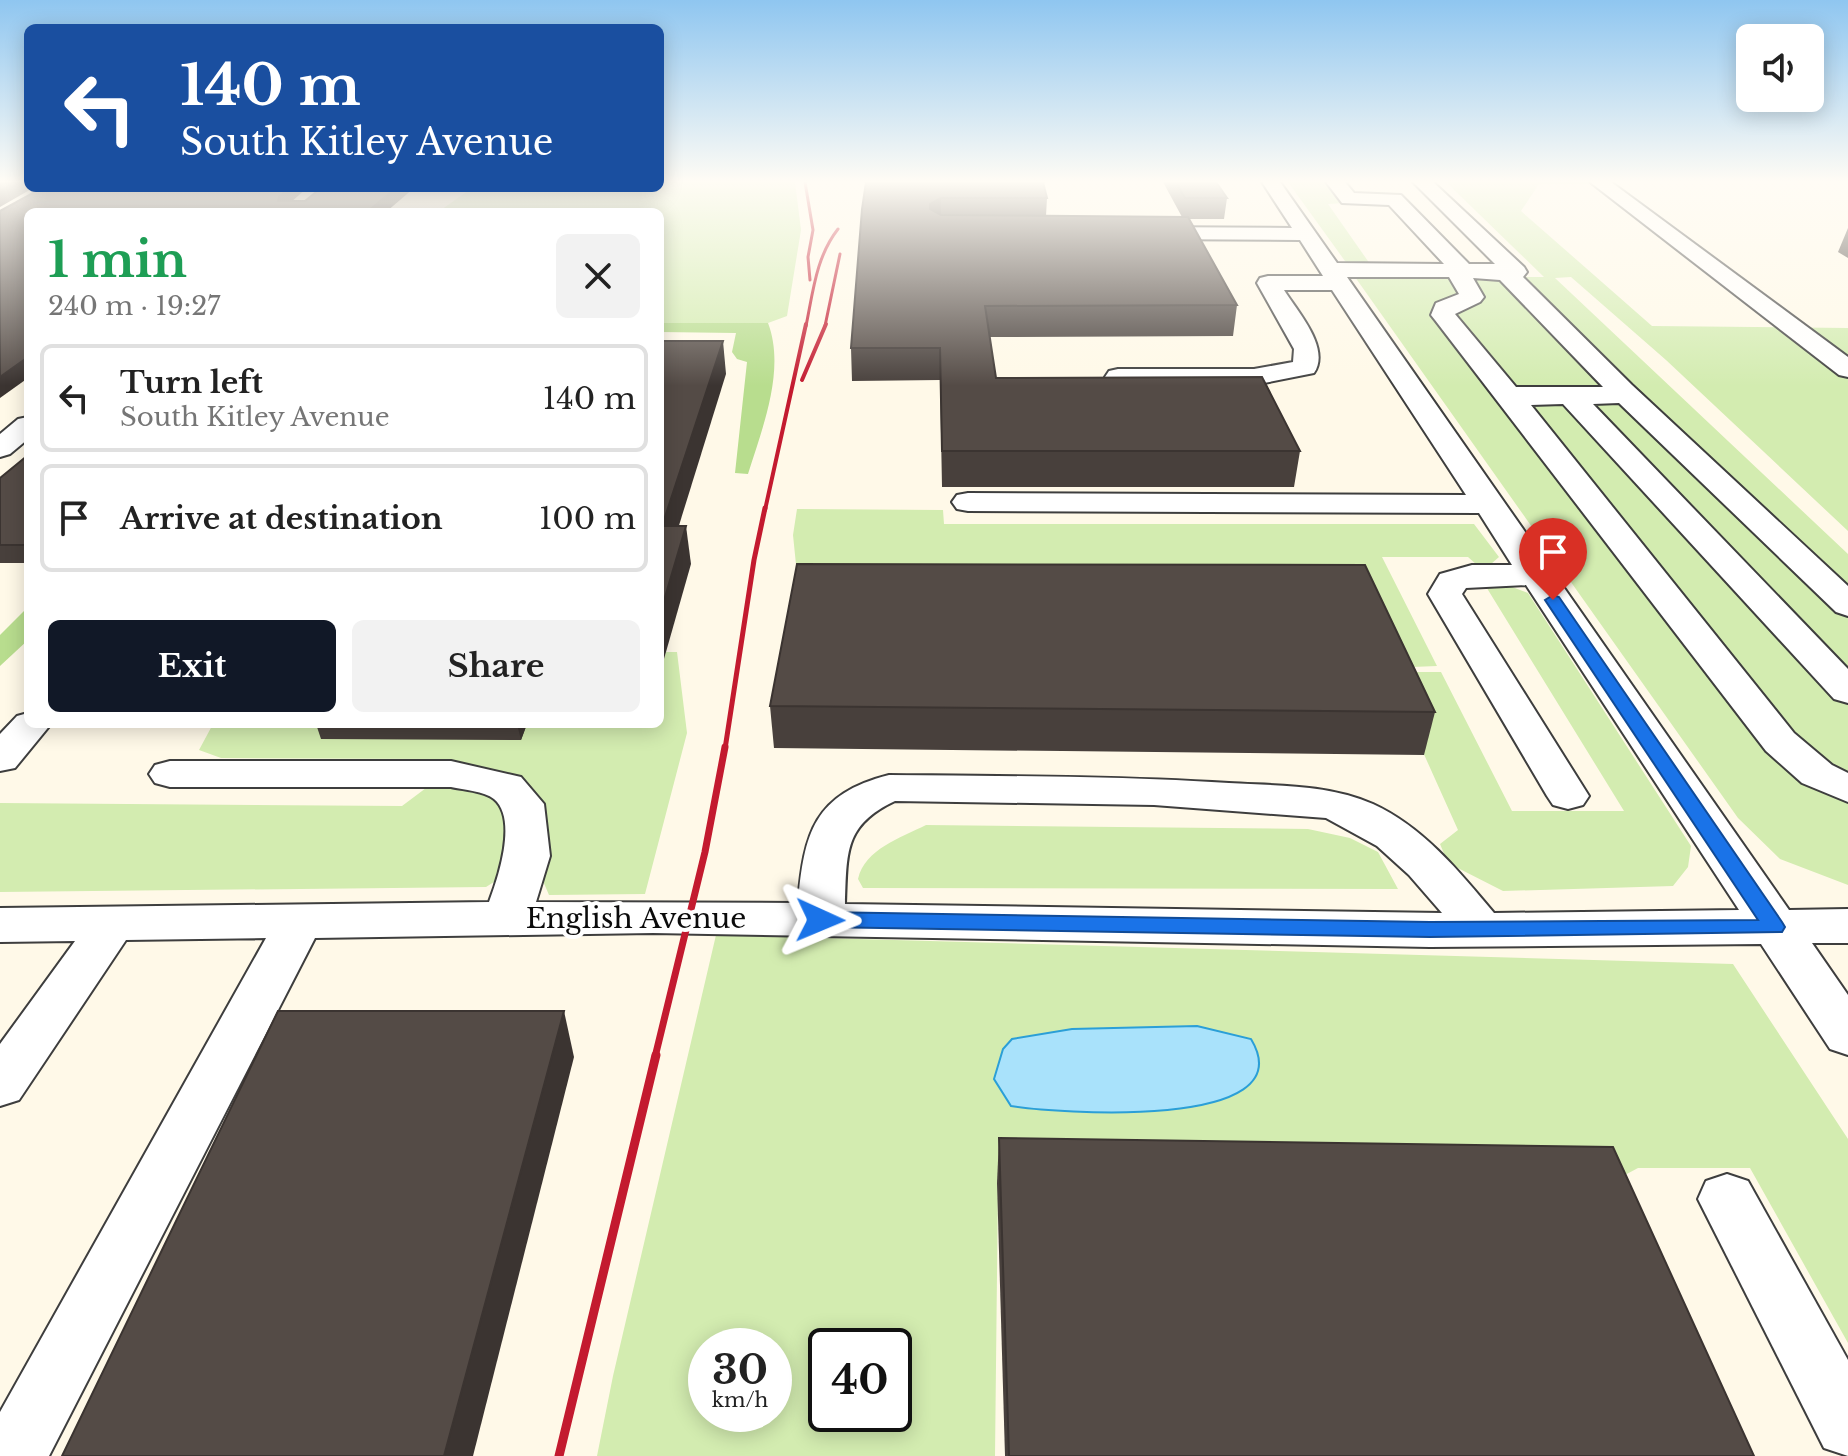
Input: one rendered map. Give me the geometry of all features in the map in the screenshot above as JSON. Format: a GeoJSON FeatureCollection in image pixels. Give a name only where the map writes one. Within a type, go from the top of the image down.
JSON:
{"type":"FeatureCollection","features":[{"type":"Feature","properties":{"kind":"street"},"geometry":{"type":"LineString","coordinates":[[1118,377],[1254,377],[1305,367],[1307,349],[1246,250]]}},
{"type":"Feature","properties":{"kind":"street"},"geometry":{"type":"LineString","coordinates":[[1317,250],[1848,1035]]}},
{"type":"Feature","properties":{"kind":"street"},"geometry":{"type":"LineString","coordinates":[[1440,250],[1459,271],[1472,297],[1444,308],[1443,315],[1780,742],[1817,774],[1848,789]]}},
{"type":"Feature","properties":{"kind":"street"},"geometry":{"type":"LineString","coordinates":[[1260,271],[1335,277],[1459,271],[1516,272],[1493,250]]}},
{"type":"Feature","properties":{"kind":"street"},"geometry":{"type":"LineString","coordinates":[[1689,250],[1848,369]]}},
{"type":"Feature","properties":{"kind":"street"},"geometry":{"type":"LineString","coordinates":[[1499,271],[1508,275],[1622,391],[1848,605]]}},
{"type":"Feature","properties":{"kind":"street"},"geometry":{"type":"LineString","coordinates":[[1507,393],[1524,397],[1572,398],[1620,395],[1622,391]]}},
{"type":"Feature","properties":{"kind":"street"},"geometry":{"type":"LineString","coordinates":[[1572,398],[1848,691]]}},
{"type":"Feature","properties":{"kind":"street"},"geometry":{"type":"LineString","coordinates":[[0,448],[24,428]]}},
{"type":"Feature","properties":{"kind":"street"},"geometry":{"type":"LineString","coordinates":[[968,502],[1488,504]]}},
{"type":"Feature","properties":{"kind":"street"},"geometry":{"type":"LineString","coordinates":[[1536,575],[1472,575],[1452,581],[1445,594],[1568,796]]}},
{"type":"Feature","properties":{"kind":"street"},"geometry":{"type":"LineString","coordinates":[[0,759],[27,728]]}},
{"type":"Feature","properties":{"kind":"street"},"geometry":{"type":"LineString","coordinates":[[170,774],[451,774],[506,786],[523,804],[528,856],[507,918]]}},
{"type":"Feature","properties":{"kind":"street"},"geometry":{"type":"LineString","coordinates":[[820,920],[826,842],[838,818],[860,799],[889,788],[904,788],[1189,793],[1319,802],[1356,813],[1387,832],[1438,877],[1481,929]]}},
{"type":"Feature","properties":{"kind":"street","name":"English Avenue"},"geometry":{"type":"LineString","coordinates":[[0,925],[507,918],[1481,929],[1848,926]]}},
{"type":"Feature","properties":{"kind":"street"},"geometry":{"type":"LineString","coordinates":[[13,1456],[300,920]]}},
{"type":"Feature","properties":{"kind":"street"},"geometry":{"type":"LineString","coordinates":[[0,1085],[113,923]]}},
{"type":"Feature","properties":{"kind":"street"},"geometry":{"type":"LineString","coordinates":[[1727,1199],[1848,1425]]}},
{"type":"Feature","properties":{"kind":"green space"},"geometry":{"type":"Polygon","coordinates":[[[664,250],[798,250],[787,316],[768,323],[664,323],[664,250]]]}},
{"type":"Feature","properties":{"kind":"green space"},"geometry":{"type":"Polygon","coordinates":[[[1337,250],[1360,250],[1370,264],[1348,264],[1337,250]]]}},
{"type":"Feature","properties":{"kind":"green space"},"geometry":{"type":"Polygon","coordinates":[[[1516,250],[1565,250],[1652,326],[1848,328],[1848,531],[1666,360],[1571,277],[1555,278],[1848,554],[1848,885],[1780,859],[1738,818],[1355,277],[1544,277],[1516,250]]]}},
{"type":"Feature","properties":{"kind":"green space"},"geometry":{"type":"Polygon","coordinates":[[[664,323],[768,323],[773,341],[773,380],[748,474],[735,473],[747,362],[737,359],[732,352],[736,333],[664,332],[664,323]]]}},
{"type":"Feature","properties":{"kind":"green space"},"geometry":{"type":"Polygon","coordinates":[[[797,509],[943,510],[944,524],[1474,524],[1499,557],[1491,564],[1477,565],[1468,557],[1382,557],[1437,666],[1412,667],[800,604],[793,535],[797,509]]]}},
{"type":"Feature","properties":{"kind":"green space"},"geometry":{"type":"Polygon","coordinates":[[[1485,585],[1507,585],[1528,593],[1691,846],[1688,867],[1673,886],[1503,891],[1448,863],[1440,844],[1458,830],[1391,681],[1412,672],[1441,672],[1512,811],[1624,811],[1485,585]]]}},
{"type":"Feature","properties":{"kind":"green space"},"geometry":{"type":"Polygon","coordinates":[[[24,611],[24,644],[0,666],[0,635],[24,611]]]}},
{"type":"Feature","properties":{"kind":"green space"},"geometry":{"type":"Polygon","coordinates":[[[666,652],[677,652],[687,733],[645,894],[549,895],[540,874],[547,816],[537,799],[441,767],[444,759],[221,758],[199,750],[211,728],[378,728],[520,740],[525,728],[664,728],[666,652]]]}},
{"type":"Feature","properties":{"kind":"green space"},"geometry":{"type":"Polygon","coordinates":[[[434,782],[487,790],[511,813],[505,875],[486,887],[0,892],[0,803],[402,806],[434,782]]]}},
{"type":"Feature","properties":{"kind":"green space"},"geometry":{"type":"Polygon","coordinates":[[[926,825],[1308,829],[1350,838],[1378,852],[1398,889],[863,888],[858,879],[876,852],[926,825]]]}},
{"type":"Feature","properties":{"kind":"green space"},"geometry":{"type":"Polygon","coordinates":[[[716,935],[1733,964],[1848,1139],[1848,1343],[1750,1168],[1638,1168],[1593,1192],[998,1183],[995,1456],[597,1456],[716,935]]]}},
{"type":"Feature","properties":{"kind":"water"},"geometry":{"type":"Polygon","coordinates":[[[1197,1026],[1251,1039],[1258,1069],[1243,1090],[1210,1103],[1167,1110],[1074,1112],[1011,1106],[994,1079],[1003,1049],[1012,1039],[1072,1029],[1197,1026]]]}},
{"type":"Feature","properties":{"kind":"building"},"geometry":{"type":"Polygon","coordinates":[[[0,250],[24,250],[24,360],[0,377],[0,250]]]}},
{"type":"Feature","properties":{"kind":"building"},"geometry":{"type":"Polygon","coordinates":[[[859,250],[1206,250],[1237,305],[985,306],[996,378],[1262,377],[1300,451],[942,451],[940,348],[851,348],[859,250]]]}},
{"type":"Feature","properties":{"kind":"building"},"geometry":{"type":"Polygon","coordinates":[[[664,341],[723,341],[664,520],[664,341]]]}},
{"type":"Feature","properties":{"kind":"building"},"geometry":{"type":"Polygon","coordinates":[[[24,458],[24,545],[0,545],[0,478],[24,458]]]}},
{"type":"Feature","properties":{"kind":"building"},"geometry":{"type":"Polygon","coordinates":[[[664,526],[686,526],[664,600],[664,526]]]}},
{"type":"Feature","properties":{"kind":"building"},"geometry":{"type":"Polygon","coordinates":[[[797,564],[1365,565],[1435,712],[770,706],[797,564]]]}},
{"type":"Feature","properties":{"kind":"building"},"geometry":{"type":"Polygon","coordinates":[[[278,1011],[564,1011],[444,1456],[62,1456],[278,1011]]]}},
{"type":"Feature","properties":{"kind":"building"},"geometry":{"type":"Polygon","coordinates":[[[999,1138],[1613,1147],[1754,1456],[1009,1456],[999,1138]]]}},
{"type":"Feature","properties":{"kind":"railway"},"geometry":{"type":"LineString","coordinates":[[809,250],[810,280]]}},
{"type":"Feature","properties":{"kind":"railway"},"geometry":{"type":"LineString","coordinates":[[806,326],[813,288],[826,250]]}},
{"type":"Feature","properties":{"kind":"railway"},"geometry":{"type":"LineString","coordinates":[[825,326],[840,254]]}},
{"type":"Feature","properties":{"kind":"railway"},"geometry":{"type":"LineString","coordinates":[[765,510],[806,324]]}},
{"type":"Feature","properties":{"kind":"railway"},"geometry":{"type":"LineString","coordinates":[[802,380],[826,324]]}},
{"type":"Feature","properties":{"kind":"railway"},"geometry":{"type":"LineString","coordinates":[[725,749],[765,508]]}},
{"type":"Feature","properties":{"kind":"railway"},"geometry":{"type":"LineString","coordinates":[[655,1057],[705,852],[725,747]]}},
{"type":"Feature","properties":{"kind":"railway"},"geometry":{"type":"LineString","coordinates":[[559,1456],[656,1055]]}},
{"type":"Feature","properties":{"kind":"route"},"geometry":{"type":"LineString","coordinates":[[820,920],[1430,930],[1774,927],[1553,600]]}}]}
